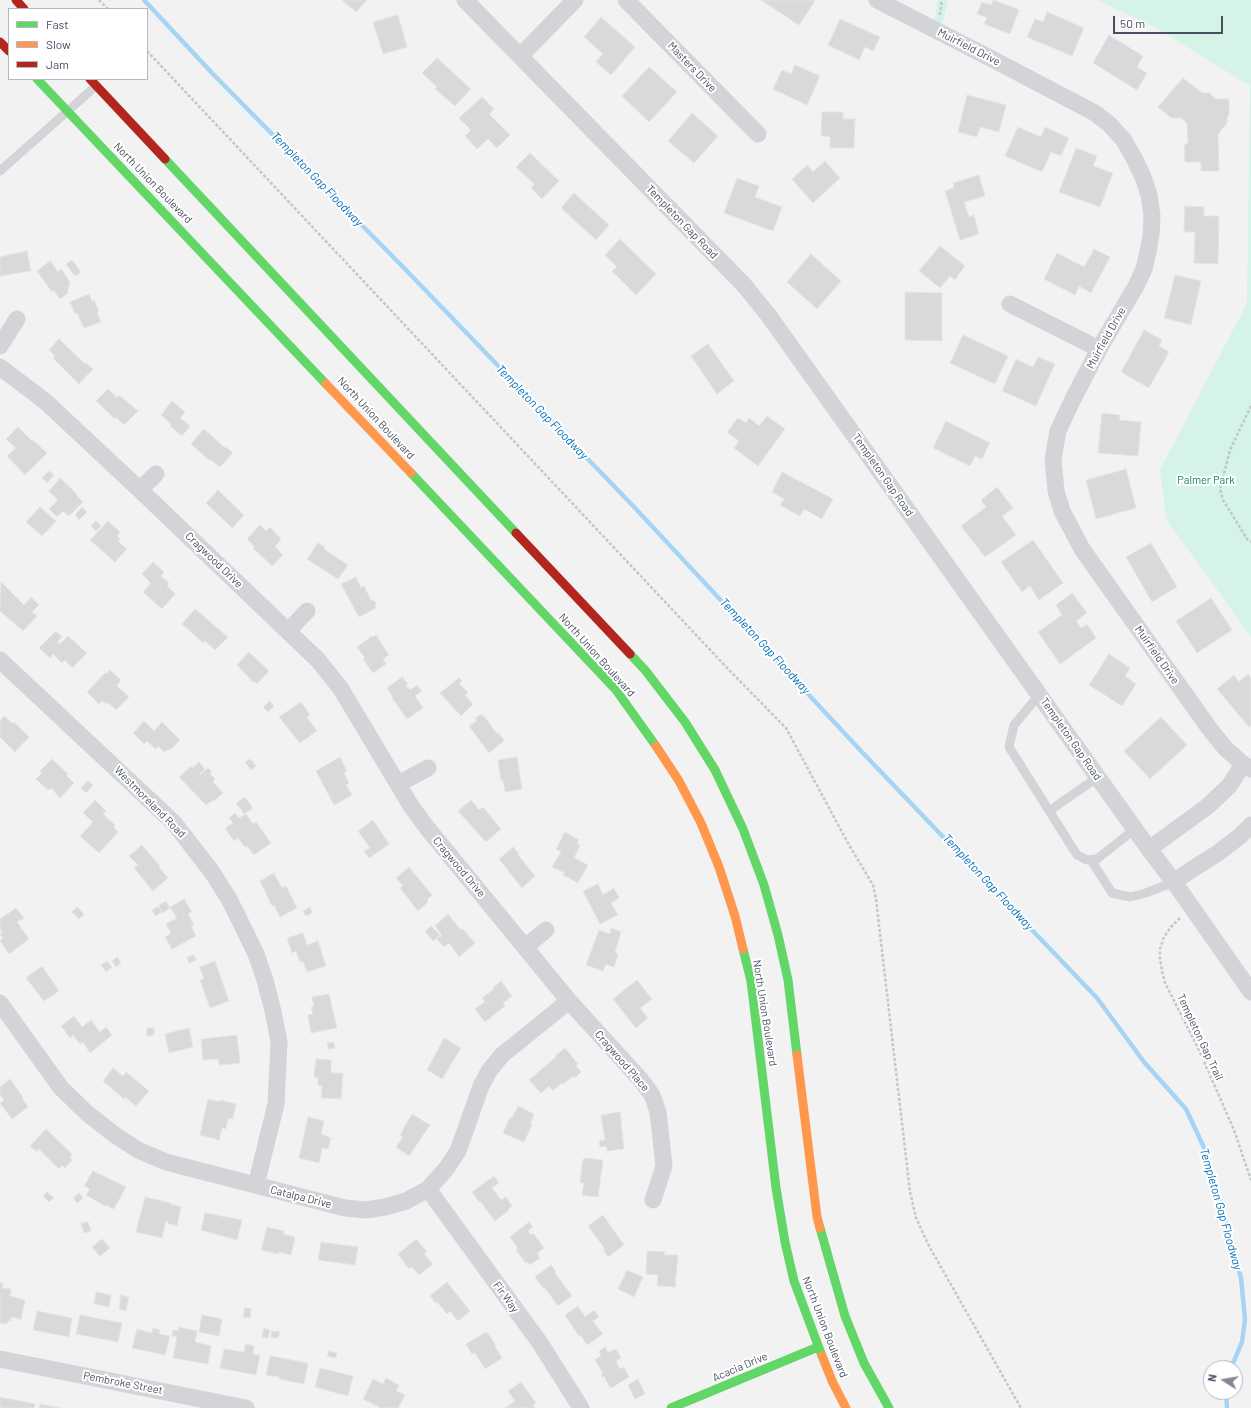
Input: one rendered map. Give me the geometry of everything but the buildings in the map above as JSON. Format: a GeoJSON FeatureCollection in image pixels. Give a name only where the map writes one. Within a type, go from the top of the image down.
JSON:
{"type":"FeatureCollection","features":[{"type":"Feature","properties":{"kind":"main road"},"geometry":{"type":"LineString","coordinates":[[16,0],[23,8]]}},
{"type":"Feature","properties":{"kind":"main road"},"geometry":{"type":"LineString","coordinates":[[0,42],[8,50]]}},
{"type":"Feature","properties":{"kind":"main road","name":"North Union Boulevard"},"geometry":{"type":"LineString","coordinates":[[38,80],[616,690],[679,781],[704,831],[719,867],[735,916],[750,981],[759,1041],[776,1188],[785,1242],[794,1280],[818,1347],[846,1408]]}},
{"type":"Feature","properties":{"kind":"main road","name":"North Union Boulevard"},"geometry":{"type":"LineString","coordinates":[[94,82],[645,670],[685,722],[715,770],[742,829],[764,885],[778,935],[788,980],[818,1217],[832,1277],[845,1316],[864,1363],[889,1408]]}},
{"type":"Feature","properties":{"kind":"main road","name":"Acacia Drive"},"geometry":{"type":"LineString","coordinates":[[671,1408],[706,1402],[818,1347]]}},
{"type":"Feature","properties":{"kind":"street","name":"Templeton Gap Road"},"geometry":{"type":"LineString","coordinates":[[465,0],[744,285],[769,316],[1149,849],[1248,984]]}},
{"type":"Feature","properties":{"kind":"street"},"geometry":{"type":"LineString","coordinates":[[520,56],[575,0]]}},
{"type":"Feature","properties":{"kind":"street","name":"Masters Drive"},"geometry":{"type":"LineString","coordinates":[[626,0],[758,134]]}},
{"type":"Feature","properties":{"kind":"street","name":"Muirfield Drive"},"geometry":{"type":"LineString","coordinates":[[877,0],[1095,113],[1109,124],[1123,139],[1143,177],[1149,195],[1152,216],[1151,235],[1144,269],[1136,286],[1099,349],[1058,431],[1053,459],[1056,491],[1062,511],[1082,549],[1205,722],[1225,748],[1247,766],[1208,806],[1149,849]]}},
{"type":"Feature","properties":{"kind":"street"},"geometry":{"type":"LineString","coordinates":[[1010,304],[1099,349]]}},
{"type":"Feature","properties":{"kind":"street"},"geometry":{"type":"LineString","coordinates":[[0,346],[17,319]]}},
{"type":"Feature","properties":{"kind":"street","name":"Cragwood Drive"},"geometry":{"type":"LineString","coordinates":[[0,367],[46,402],[318,660],[341,689],[411,806],[428,829],[569,1001]]}},
{"type":"Feature","properties":{"kind":"street"},"geometry":{"type":"LineString","coordinates":[[140,490],[156,474]]}},
{"type":"Feature","properties":{"kind":"street"},"geometry":{"type":"LineString","coordinates":[[288,631],[307,611]]}},
{"type":"Feature","properties":{"kind":"street","name":"Westmoreland Road"},"geometry":{"type":"LineString","coordinates":[[0,660],[174,823],[212,872],[229,899],[242,925],[256,954],[265,980],[279,1042],[276,1104],[256,1185]]}},
{"type":"Feature","properties":{"kind":"street"},"geometry":{"type":"LineString","coordinates":[[398,784],[428,768]]}},
{"type":"Feature","properties":{"kind":"street"},"geometry":{"type":"LineString","coordinates":[[1174,882],[1229,844],[1251,825]]}},
{"type":"Feature","properties":{"kind":"street"},"geometry":{"type":"LineString","coordinates":[[525,947],[546,930]]}},
{"type":"Feature","properties":{"kind":"street","name":"Catalpa Drive"},"geometry":{"type":"LineString","coordinates":[[0,1003],[62,1088],[88,1114],[115,1135],[138,1150],[166,1162],[345,1208],[366,1210],[385,1208],[406,1201],[428,1189],[446,1169],[458,1151],[481,1086],[489,1071],[502,1055],[569,1001]]}},
{"type":"Feature","properties":{"kind":"street","name":"Cragwood Place"},"geometry":{"type":"LineString","coordinates":[[569,1001],[641,1080],[652,1095],[658,1112],[664,1166],[653,1200]]}},
{"type":"Feature","properties":{"kind":"street","name":"Fir Way"},"geometry":{"type":"LineString","coordinates":[[428,1189],[540,1343],[581,1408]]}},
{"type":"Feature","properties":{"kind":"street","name":"Pembroke Street"},"geometry":{"type":"LineString","coordinates":[[0,1359],[246,1408]]}},
{"type":"Feature","properties":{"kind":"lane"},"geometry":{"type":"LineString","coordinates":[[0,171],[68,111],[94,82]]}},
{"type":"Feature","properties":{"kind":"lane"},"geometry":{"type":"LineString","coordinates":[[1039,695],[1014,725],[1009,747],[1077,855],[1087,860],[1097,859],[1135,829]]}},
{"type":"Feature","properties":{"kind":"lane"},"geometry":{"type":"LineString","coordinates":[[1050,811],[1098,777]]}},
{"type":"Feature","properties":{"kind":"lane"},"geometry":{"type":"LineString","coordinates":[[1091,860],[1112,893],[1130,897],[1146,893],[1174,882]]}},
{"type":"Feature","properties":{"kind":"path"},"geometry":{"type":"LineString","coordinates":[[99,0],[107,8]]}},
{"type":"Feature","properties":{"kind":"path"},"geometry":{"type":"LineString","coordinates":[[939,18],[942,0]]}},
{"type":"Feature","properties":{"kind":"path"},"geometry":{"type":"LineString","coordinates":[[1251,406],[1230,450],[1220,489],[1223,500],[1247,539],[1251,542]]}},
{"type":"Feature","properties":{"kind":"path","name":"Templeton Gap Trail"},"geometry":{"type":"LineString","coordinates":[[1191,907],[1171,927],[1164,937],[1160,949],[1162,971],[1165,982],[1199,1050],[1234,1130],[1251,1180]]}},
{"type":"Feature","properties":{"kind":"green space"},"geometry":{"type":"Polygon","coordinates":[[[938,0],[948,0],[942,25],[934,21],[938,0]]]}},
{"type":"Feature","properties":{"kind":"green space","name":"Palmer Park"},"geometry":{"type":"Polygon","coordinates":[[[1097,0],[1251,0],[1251,637],[1166,519],[1160,470],[1247,303],[1250,86],[1153,26],[1097,0]]]}},
{"type":"Feature","properties":{"kind":"waterway","name":"Templeton Gap Floodway"},"geometry":{"type":"LineString","coordinates":[[144,0],[213,74],[405,269],[636,509],[861,751],[1097,998],[1144,1062],[1186,1109],[1207,1154],[1241,1278],[1245,1319],[1242,1342],[1234,1360]]}},
{"type":"Feature","properties":{"kind":"waterway","name":"Templeton Gap Floodway"},"geometry":{"type":"LineString","coordinates":[[1226,1400],[1227,1408]]}},
{"type":"Feature","properties":{"kind":"traffic: fast"},"geometry":{"type":"LineString","coordinates":[[38,80],[326,384]]}},
{"type":"Feature","properties":{"kind":"traffic: fast"},"geometry":{"type":"LineString","coordinates":[[165,159],[516,533]]}},
{"type":"Feature","properties":{"kind":"traffic: fast"},"geometry":{"type":"LineString","coordinates":[[411,473],[616,690],[656,746]]}},
{"type":"Feature","properties":{"kind":"traffic: fast"},"geometry":{"type":"LineString","coordinates":[[630,654],[645,670],[685,722],[715,770],[743,829],[764,885],[778,935],[788,980],[797,1055]]}},
{"type":"Feature","properties":{"kind":"traffic: fast"},"geometry":{"type":"LineString","coordinates":[[743,949],[751,981],[776,1188],[785,1242],[794,1281],[822,1356]]}},
{"type":"Feature","properties":{"kind":"traffic: fast"},"geometry":{"type":"LineString","coordinates":[[820,1228],[845,1316],[864,1363],[889,1408]]}},
{"type":"Feature","properties":{"kind":"traffic: fast"},"geometry":{"type":"LineString","coordinates":[[671,1408],[818,1347]]}},
{"type":"Feature","properties":{"kind":"traffic: slow"},"geometry":{"type":"LineString","coordinates":[[326,384],[411,473]]}},
{"type":"Feature","properties":{"kind":"traffic: slow"},"geometry":{"type":"LineString","coordinates":[[656,746],[679,781],[701,823],[719,867],[735,916],[743,949]]}},
{"type":"Feature","properties":{"kind":"traffic: slow"},"geometry":{"type":"LineString","coordinates":[[797,1055],[817,1217],[820,1228]]}},
{"type":"Feature","properties":{"kind":"traffic: slow"},"geometry":{"type":"LineString","coordinates":[[822,1356],[833,1383],[846,1408]]}},
{"type":"Feature","properties":{"kind":"traffic: jam"},"geometry":{"type":"LineString","coordinates":[[16,0],[23,8]]}},
{"type":"Feature","properties":{"kind":"traffic: jam"},"geometry":{"type":"LineString","coordinates":[[0,42],[8,50]]}},
{"type":"Feature","properties":{"kind":"traffic: jam"},"geometry":{"type":"LineString","coordinates":[[91,80],[165,159]]}},
{"type":"Feature","properties":{"kind":"traffic: jam"},"geometry":{"type":"LineString","coordinates":[[516,533],[630,654]]}}]}
